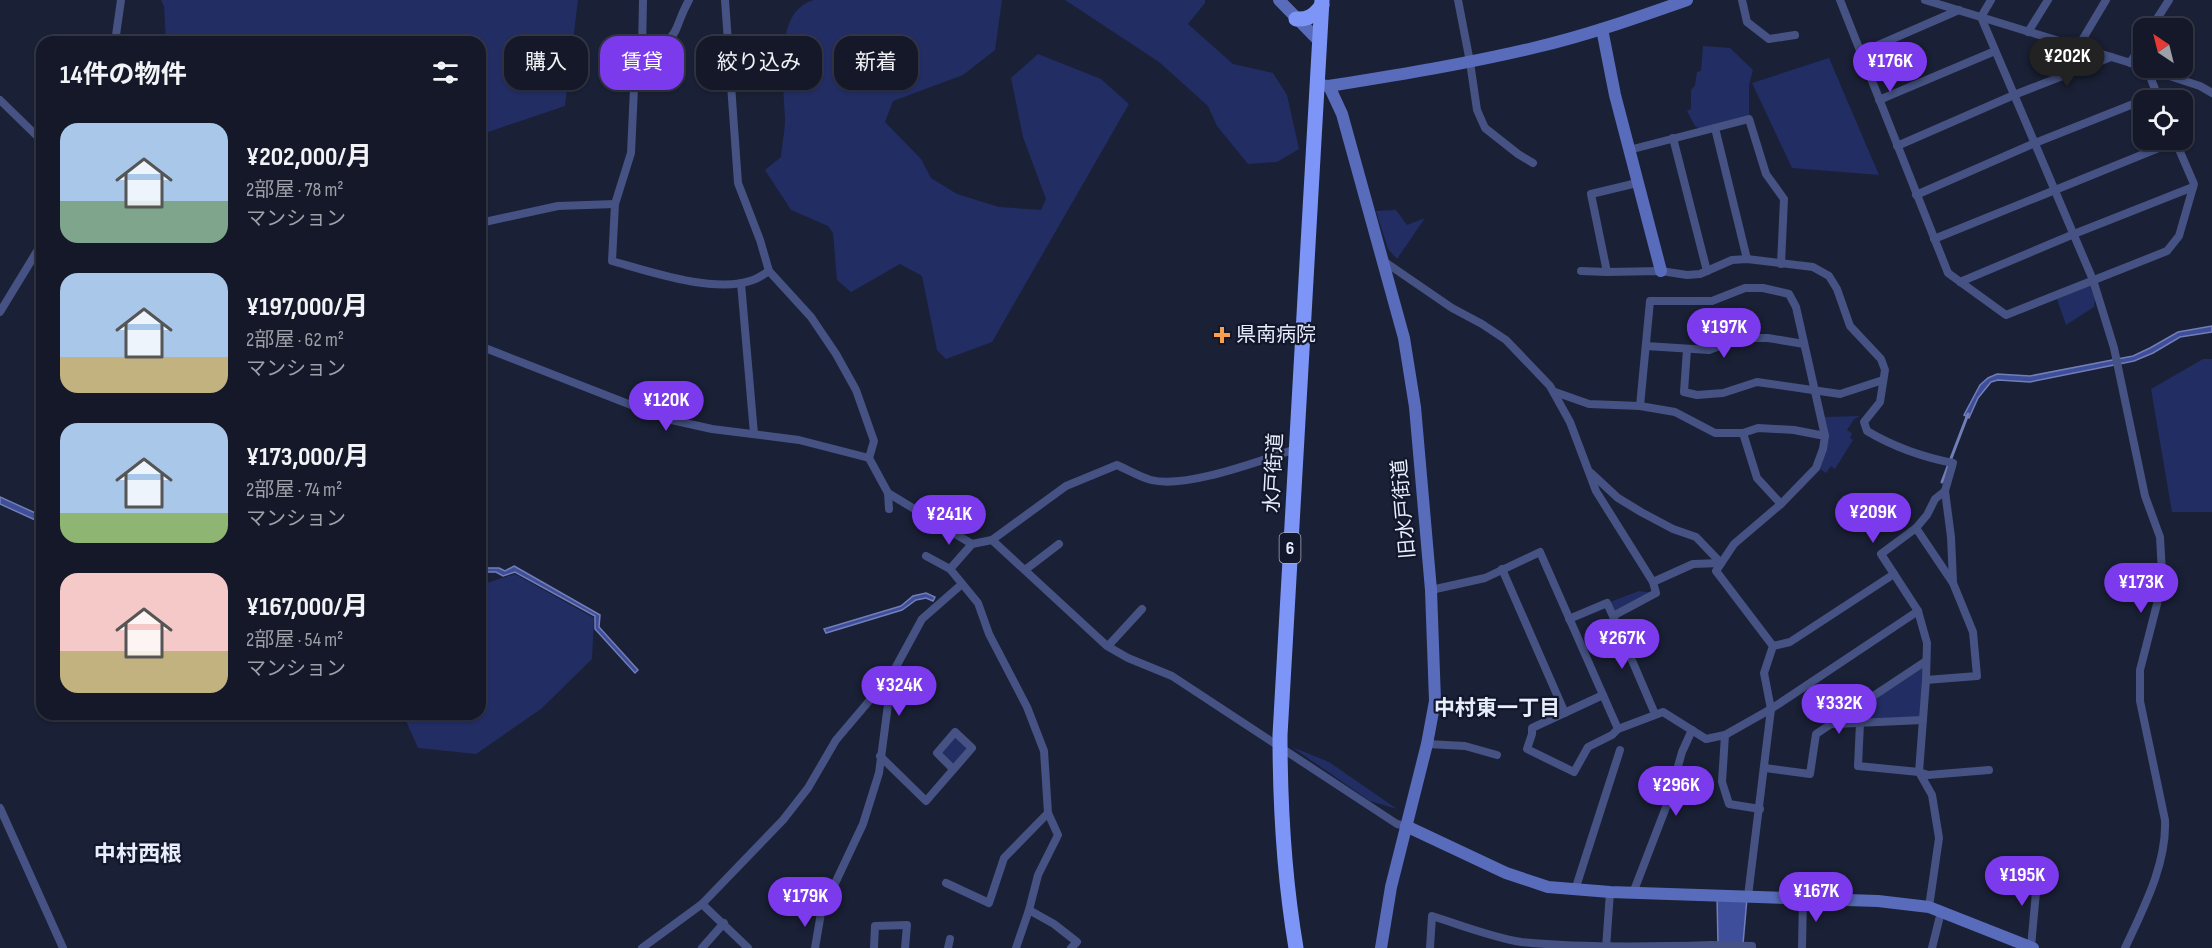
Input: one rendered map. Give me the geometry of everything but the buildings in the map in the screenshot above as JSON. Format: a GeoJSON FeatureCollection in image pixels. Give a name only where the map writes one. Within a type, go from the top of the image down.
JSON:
{"type":"FeatureCollection","features":[{"type":"Feature","properties":{"kind":"highway"},"geometry":{"type":"LineString","coordinates":[[1296,19],[1307,19],[1313,16],[1322,2]]}},
{"type":"Feature","properties":{"kind":"highway","name":"水戸街道"},"geometry":{"type":"LineString","coordinates":[[1296,948],[1283,850],[1280,746],[1296,449],[1323,86],[1320,42],[1322,2]]}},
{"type":"Feature","properties":{"kind":"street"},"geometry":{"type":"LineString","coordinates":[[116,36],[121,0]]}},
{"type":"Feature","properties":{"kind":"street"},"geometry":{"type":"LineString","coordinates":[[642,36],[643,0]]}},
{"type":"Feature","properties":{"kind":"street"},"geometry":{"type":"LineString","coordinates":[[672,36],[689,0]]}},
{"type":"Feature","properties":{"kind":"street"},"geometry":{"type":"LineString","coordinates":[[725,0],[738,183],[760,240],[769,271],[811,317],[836,354],[856,390],[874,441],[869,458],[888,493],[889,509]]}},
{"type":"Feature","properties":{"kind":"street"},"geometry":{"type":"LineString","coordinates":[[1279,0],[1320,42]]}},
{"type":"Feature","properties":{"kind":"street"},"geometry":{"type":"LineString","coordinates":[[1458,0],[1477,110],[1485,129],[1533,164]]}},
{"type":"Feature","properties":{"kind":"street"},"geometry":{"type":"LineString","coordinates":[[1323,86],[1470,62],[1534,48],[1602,29],[1687,0]]}},
{"type":"Feature","properties":{"kind":"street"},"geometry":{"type":"LineString","coordinates":[[1742,0],[1747,22],[1769,39],[1795,35]]}},
{"type":"Feature","properties":{"kind":"street"},"geometry":{"type":"LineString","coordinates":[[1840,0],[1948,273],[2006,315],[2167,251],[2179,236],[2194,184],[2179,150]]}},
{"type":"Feature","properties":{"kind":"street"},"geometry":{"type":"LineString","coordinates":[[1927,0],[2133,64]]}},
{"type":"Feature","properties":{"kind":"street"},"geometry":{"type":"LineString","coordinates":[[1981,17],[1990,0]]}},
{"type":"Feature","properties":{"kind":"street"},"geometry":{"type":"LineString","coordinates":[[2028,32],[2048,0]]}},
{"type":"Feature","properties":{"kind":"street"},"geometry":{"type":"LineString","coordinates":[[2078,47],[2106,0]]}},
{"type":"Feature","properties":{"kind":"street"},"geometry":{"type":"LineString","coordinates":[[2157,18],[2169,0]]}},
{"type":"Feature","properties":{"kind":"street"},"geometry":{"type":"LineString","coordinates":[[1860,52],[1959,10]]}},
{"type":"Feature","properties":{"kind":"street"},"geometry":{"type":"LineString","coordinates":[[1981,17],[2093,280],[2114,348],[2145,496],[2160,537],[2162,573],[2157,604],[2140,670],[2140,701],[2165,820],[2166,838],[2159,865],[2126,948]]}},
{"type":"Feature","properties":{"kind":"street"},"geometry":{"type":"LineString","coordinates":[[1602,29],[1637,183],[1661,271]]}},
{"type":"Feature","properties":{"kind":"street"},"geometry":{"type":"LineString","coordinates":[[1879,100],[1995,51]]}},
{"type":"Feature","properties":{"kind":"street"},"geometry":{"type":"LineString","coordinates":[[1897,146],[2014,95],[2111,57]]}},
{"type":"Feature","properties":{"kind":"street"},"geometry":{"type":"LineString","coordinates":[[2130,63],[2133,58]]}},
{"type":"Feature","properties":{"kind":"street"},"geometry":{"type":"LineString","coordinates":[[2172,78],[2212,93]]}},
{"type":"Feature","properties":{"kind":"street","name":"旧水戸街道"},"geometry":{"type":"LineString","coordinates":[[1323,86],[1342,114],[1404,338],[1415,407],[1431,590],[1435,701],[1427,744],[1391,887],[1381,948]]}},
{"type":"Feature","properties":{"kind":"street"},"geometry":{"type":"LineString","coordinates":[[634,90],[631,153],[615,204],[612,261],[697,284],[741,283],[754,280],[769,271]]}},
{"type":"Feature","properties":{"kind":"street"},"geometry":{"type":"LineString","coordinates":[[0,100],[36,135]]}},
{"type":"Feature","properties":{"kind":"street"},"geometry":{"type":"LineString","coordinates":[[1916,195],[2035,143],[2133,107]]}},
{"type":"Feature","properties":{"kind":"street"},"geometry":{"type":"LineString","coordinates":[[1629,150],[1749,119],[1766,174],[1784,199],[1781,264]]}},
{"type":"Feature","properties":{"kind":"street"},"geometry":{"type":"LineString","coordinates":[[1715,128],[1747,259]]}},
{"type":"Feature","properties":{"kind":"street"},"geometry":{"type":"LineString","coordinates":[[1672,138],[1707,271]]}},
{"type":"Feature","properties":{"kind":"street"},"geometry":{"type":"LineString","coordinates":[[1934,239],[2151,150]]}},
{"type":"Feature","properties":{"kind":"street"},"geometry":{"type":"LineString","coordinates":[[1607,272],[1591,194],[1637,183]]}},
{"type":"Feature","properties":{"kind":"street"},"geometry":{"type":"LineString","coordinates":[[1960,282],[2073,234],[2193,188]]}},
{"type":"Feature","properties":{"kind":"street"},"geometry":{"type":"LineString","coordinates":[[486,222],[558,206],[615,204]]}},
{"type":"Feature","properties":{"kind":"street"},"geometry":{"type":"LineString","coordinates":[[0,312],[36,253]]}},
{"type":"Feature","properties":{"kind":"street"},"geometry":{"type":"LineString","coordinates":[[1581,271],[1661,271],[1687,275],[1707,271],[1732,261],[1747,259],[1813,267],[1829,276],[1837,289],[1850,326],[1881,359],[1885,370],[1880,402],[1864,422],[1867,431],[1925,457],[1953,463],[1944,490],[1935,499],[1927,515],[1916,528],[1881,554],[1918,611],[1927,643],[1919,772],[1932,795],[1940,838],[1929,907]]}},
{"type":"Feature","properties":{"kind":"street"},"geometry":{"type":"LineString","coordinates":[[1382,260],[1452,308],[1506,340],[1555,392],[1570,422],[1596,491],[1653,582],[1656,593],[1613,616]]}},
{"type":"Feature","properties":{"kind":"street"},"geometry":{"type":"LineString","coordinates":[[741,283],[754,434]]}},
{"type":"Feature","properties":{"kind":"street"},"geometry":{"type":"LineString","coordinates":[[1640,406],[1650,301],[1712,301],[1745,288],[1763,288],[1789,294],[1797,307],[1825,436],[1824,449],[1816,468],[1781,504],[1734,544],[1716,571],[1773,645]]}},
{"type":"Feature","properties":{"kind":"street"},"geometry":{"type":"LineString","coordinates":[[1646,346],[1709,350],[1749,338],[1768,338],[1804,344]]}},
{"type":"Feature","properties":{"kind":"street"},"geometry":{"type":"LineString","coordinates":[[486,348],[667,419],[712,429],[799,440],[869,458]]}},
{"type":"Feature","properties":{"kind":"street"},"geometry":{"type":"LineString","coordinates":[[1687,349],[1683,392],[1697,395],[1723,393],[1757,382],[1840,394],[1883,380]]}},
{"type":"Feature","properties":{"kind":"street"},"geometry":{"type":"LineString","coordinates":[[1555,392],[1589,404],[1640,406],[1675,412],[1715,433],[1743,433],[1758,428],[1794,430],[1825,436]]}},
{"type":"Feature","properties":{"kind":"street"},"geometry":{"type":"LineString","coordinates":[[1743,433],[1757,478],[1781,504]]}},
{"type":"Feature","properties":{"kind":"street"},"geometry":{"type":"LineString","coordinates":[[950,569],[972,544],[992,540],[1066,486],[1117,465],[1153,480],[1179,480],[1224,472],[1296,449]]}},
{"type":"Feature","properties":{"kind":"street"},"geometry":{"type":"LineString","coordinates":[[1588,470],[1618,498],[1634,508],[1673,529],[1696,537],[1721,563]]}},
{"type":"Feature","properties":{"kind":"street"},"geometry":{"type":"LineString","coordinates":[[1944,490],[1951,537],[1953,583]]}},
{"type":"Feature","properties":{"kind":"street"},"geometry":{"type":"LineString","coordinates":[[888,493],[972,544]]}},
{"type":"Feature","properties":{"kind":"street"},"geometry":{"type":"LineString","coordinates":[[1916,528],[1953,583],[1973,632],[1977,676],[1926,680]]}},
{"type":"Feature","properties":{"kind":"street"},"geometry":{"type":"LineString","coordinates":[[992,540],[1108,646],[1128,658],[1172,676],[1398,824],[1528,882],[1575,890],[1803,897],[1878,901],[1929,907],[2032,947],[2038,870]]}},
{"type":"Feature","properties":{"kind":"street"},"geometry":{"type":"LineString","coordinates":[[1025,570],[1059,544]]}},
{"type":"Feature","properties":{"kind":"street"},"geometry":{"type":"LineString","coordinates":[[1431,590],[1485,578],[1540,552],[1618,729]]}},
{"type":"Feature","properties":{"kind":"street"},"geometry":{"type":"LineString","coordinates":[[926,556],[950,569],[978,603],[988,634],[1027,707],[1044,752],[1048,813],[1058,835],[1038,874],[1016,948]]}},
{"type":"Feature","properties":{"kind":"street"},"geometry":{"type":"LineString","coordinates":[[1653,582],[1693,564],[1721,563]]}},
{"type":"Feature","properties":{"kind":"street"},"geometry":{"type":"LineString","coordinates":[[1502,569],[1565,713]]}},
{"type":"Feature","properties":{"kind":"street"},"geometry":{"type":"LineString","coordinates":[[1773,645],[1790,642],[1894,574]]}},
{"type":"Feature","properties":{"kind":"street"},"geometry":{"type":"LineString","coordinates":[[642,948],[702,904],[783,820],[808,788],[836,740],[892,674],[922,619],[962,584]]}},
{"type":"Feature","properties":{"kind":"street"},"geometry":{"type":"LineString","coordinates":[[1569,619],[1607,603],[1655,714]]}},
{"type":"Feature","properties":{"kind":"street"},"geometry":{"type":"LineString","coordinates":[[1108,646],[1142,609]]}},
{"type":"Feature","properties":{"kind":"street"},"geometry":{"type":"LineString","coordinates":[[1603,695],[1532,728],[1527,749],[1574,772],[1588,747],[1612,735],[1618,729],[1663,712],[1706,739],[1725,735],[1771,709],[1918,611]]}},
{"type":"Feature","properties":{"kind":"street"},"geometry":{"type":"LineString","coordinates":[[1748,896],[1771,709],[1764,673],[1773,645]]}},
{"type":"Feature","properties":{"kind":"street"},"geometry":{"type":"LineString","coordinates":[[1765,768],[1810,774],[1816,734],[1926,661]]}},
{"type":"Feature","properties":{"kind":"street"},"geometry":{"type":"LineString","coordinates":[[815,948],[821,913],[863,824],[879,773],[892,674]]}},
{"type":"Feature","properties":{"kind":"street"},"geometry":{"type":"LineString","coordinates":[[1832,724],[1923,720]]}},
{"type":"Feature","properties":{"kind":"street"},"geometry":{"type":"LineString","coordinates":[[1860,723],[1858,766],[1919,772],[1928,775],[1989,770]]}},
{"type":"Feature","properties":{"kind":"street"},"geometry":{"type":"LineString","coordinates":[[1633,893],[1668,802],[1682,752],[1692,730]]}},
{"type":"Feature","properties":{"kind":"street"},"geometry":{"type":"LineString","coordinates":[[1725,735],[1722,783],[1729,804],[1760,809]]}},
{"type":"Feature","properties":{"kind":"street"},"geometry":{"type":"LineString","coordinates":[[1427,744],[1465,746],[1497,755]]}},
{"type":"Feature","properties":{"kind":"street"},"geometry":{"type":"LineString","coordinates":[[1575,890],[1620,750]]}},
{"type":"Feature","properties":{"kind":"street"},"geometry":{"type":"LineString","coordinates":[[880,756],[926,801],[953,769]]}},
{"type":"Feature","properties":{"kind":"street"},"geometry":{"type":"LineString","coordinates":[[0,808],[63,948]]}},
{"type":"Feature","properties":{"kind":"street"},"geometry":{"type":"LineString","coordinates":[[946,883],[989,903],[1004,858],[1048,813]]}},
{"type":"Feature","properties":{"kind":"street"},"geometry":{"type":"LineString","coordinates":[[1606,947],[1610,892]]}},
{"type":"Feature","properties":{"kind":"street"},"geometry":{"type":"LineString","coordinates":[[1802,948],[1803,897]]}},
{"type":"Feature","properties":{"kind":"street"},"geometry":{"type":"LineString","coordinates":[[702,904],[748,948]]}},
{"type":"Feature","properties":{"kind":"street"},"geometry":{"type":"LineString","coordinates":[[1029,910],[1054,924],[1077,942],[1071,948]]}},
{"type":"Feature","properties":{"kind":"street"},"geometry":{"type":"LineString","coordinates":[[1932,948],[1941,912]]}},
{"type":"Feature","properties":{"kind":"street"},"geometry":{"type":"LineString","coordinates":[[1430,948],[1432,916],[1486,934],[1521,942],[1606,947],[1752,946],[1752,948]]}},
{"type":"Feature","properties":{"kind":"street"},"geometry":{"type":"LineString","coordinates":[[702,948],[724,924]]}},
{"type":"Feature","properties":{"kind":"street"},"geometry":{"type":"LineString","coordinates":[[874,948],[875,926],[907,926],[905,948]]}},
{"type":"Feature","properties":{"kind":"shaded area"},"geometry":{"type":"Polygon","coordinates":[[[161,0],[578,0],[574,36],[504,36],[504,90],[567,90],[565,106],[486,133],[486,36],[166,36],[164,6],[161,0]]]}},
{"type":"Feature","properties":{"kind":"shaded area"},"geometry":{"type":"Polygon","coordinates":[[[814,0],[1002,0],[995,50],[963,75],[893,101],[885,122],[921,159],[931,178],[957,194],[999,207],[1041,210],[1046,199],[1023,137],[1011,78],[1038,54],[1101,79],[1129,104],[992,342],[946,359],[937,350],[922,276],[900,264],[851,292],[837,280],[833,233],[828,226],[791,210],[765,170],[781,157],[785,124],[784,90],[822,90],[822,36],[786,36],[792,18],[801,7],[814,0]]]}},
{"type":"Feature","properties":{"kind":"shaded area"},"geometry":{"type":"Polygon","coordinates":[[[1065,0],[1205,0],[1188,24],[1233,64],[1273,73],[1287,95],[1299,149],[1277,162],[1248,164],[1217,126],[1208,106],[1159,62],[1065,0]]]}},
{"type":"Feature","properties":{"kind":"shaded area"},"geometry":{"type":"Polygon","coordinates":[[[1703,46],[1730,48],[1753,70],[1749,85],[1749,116],[1701,129],[1695,126],[1687,111],[1691,109],[1691,90],[1695,85],[1697,72],[1701,71],[1703,46]]]}},
{"type":"Feature","properties":{"kind":"shaded area"},"geometry":{"type":"Polygon","coordinates":[[[1829,58],[1879,175],[1792,168],[1752,83],[1829,58]]]}},
{"type":"Feature","properties":{"kind":"shaded area"},"geometry":{"type":"Polygon","coordinates":[[[1396,210],[1407,225],[1425,218],[1397,259],[1388,249],[1376,211],[1396,210]]]}},
{"type":"Feature","properties":{"kind":"shaded area"},"geometry":{"type":"Polygon","coordinates":[[[2091,283],[2095,298],[2094,307],[2066,325],[2057,299],[2091,283]]]}},
{"type":"Feature","properties":{"kind":"shaded area"},"geometry":{"type":"Polygon","coordinates":[[[2212,326],[2212,332],[2180,337],[2134,361],[2030,382],[1998,380],[1991,382],[1978,398],[1969,418],[1964,415],[1980,385],[1997,374],[2030,376],[2133,356],[2178,332],[2212,326]]]}},
{"type":"Feature","properties":{"kind":"shaded area"},"geometry":{"type":"Polygon","coordinates":[[[2203,359],[2212,359],[2212,512],[2172,512],[2151,389],[2203,359]]]}},
{"type":"Feature","properties":{"kind":"shaded area"},"geometry":{"type":"Polygon","coordinates":[[[1860,416],[1854,419],[1847,430],[1852,433],[1850,438],[1853,440],[1835,469],[1831,466],[1826,473],[1820,469],[1823,417],[1860,416]]]}},
{"type":"Feature","properties":{"kind":"shaded area"},"geometry":{"type":"Polygon","coordinates":[[[0,497],[36,513],[36,520],[0,504],[0,497]]]}},
{"type":"Feature","properties":{"kind":"shaded area"},"geometry":{"type":"Polygon","coordinates":[[[514,566],[600,615],[599,627],[638,670],[635,673],[595,629],[595,616],[515,572],[503,576],[496,572],[486,572],[486,568],[499,568],[505,571],[514,566]]]}},
{"type":"Feature","properties":{"kind":"shaded area"},"geometry":{"type":"Polygon","coordinates":[[[515,574],[594,618],[592,659],[541,709],[476,754],[418,748],[406,720],[486,720],[486,583],[515,574]]]}},
{"type":"Feature","properties":{"kind":"shaded area"},"geometry":{"type":"Polygon","coordinates":[[[1639,591],[1653,593],[1614,613],[1610,602],[1639,591]]]}},
{"type":"Feature","properties":{"kind":"shaded area"},"geometry":{"type":"Polygon","coordinates":[[[926,593],[935,597],[933,601],[926,598],[916,600],[902,610],[826,633],[824,629],[901,606],[913,596],[926,593]]]}},
{"type":"Feature","properties":{"kind":"shaded area"},"geometry":{"type":"Polygon","coordinates":[[[1924,664],[1921,717],[1837,722],[1924,664]]]}},
{"type":"Feature","properties":{"kind":"shaded area"},"geometry":{"type":"Polygon","coordinates":[[[955,735],[969,747],[953,767],[940,752],[955,735]]]}},
{"type":"Feature","properties":{"kind":"shaded area"},"geometry":{"type":"Polygon","coordinates":[[[1292,747],[1329,762],[1397,809],[1370,801],[1292,747]]]}},
{"type":"Feature","properties":{"kind":"shaded area"},"geometry":{"type":"Polygon","coordinates":[[[1717,896],[1747,898],[1743,944],[1718,944],[1717,896]]]}},
{"type":"Feature","properties":{"kind":"waterway"},"geometry":{"type":"LineString","coordinates":[[1942,482],[1968,414]]}},
{"type":"Feature","properties":{"kind":"place","name":"県南病院"},"geometry":{"type":"Point","coordinates":[1222,335]}},
{"type":"Feature","properties":{"kind":"district","name":"中村東一丁目"},"geometry":{"type":"Point","coordinates":[1497,708]}},
{"type":"Feature","properties":{"kind":"district","name":"中村西根"},"geometry":{"type":"Point","coordinates":[138,854]}}]}
